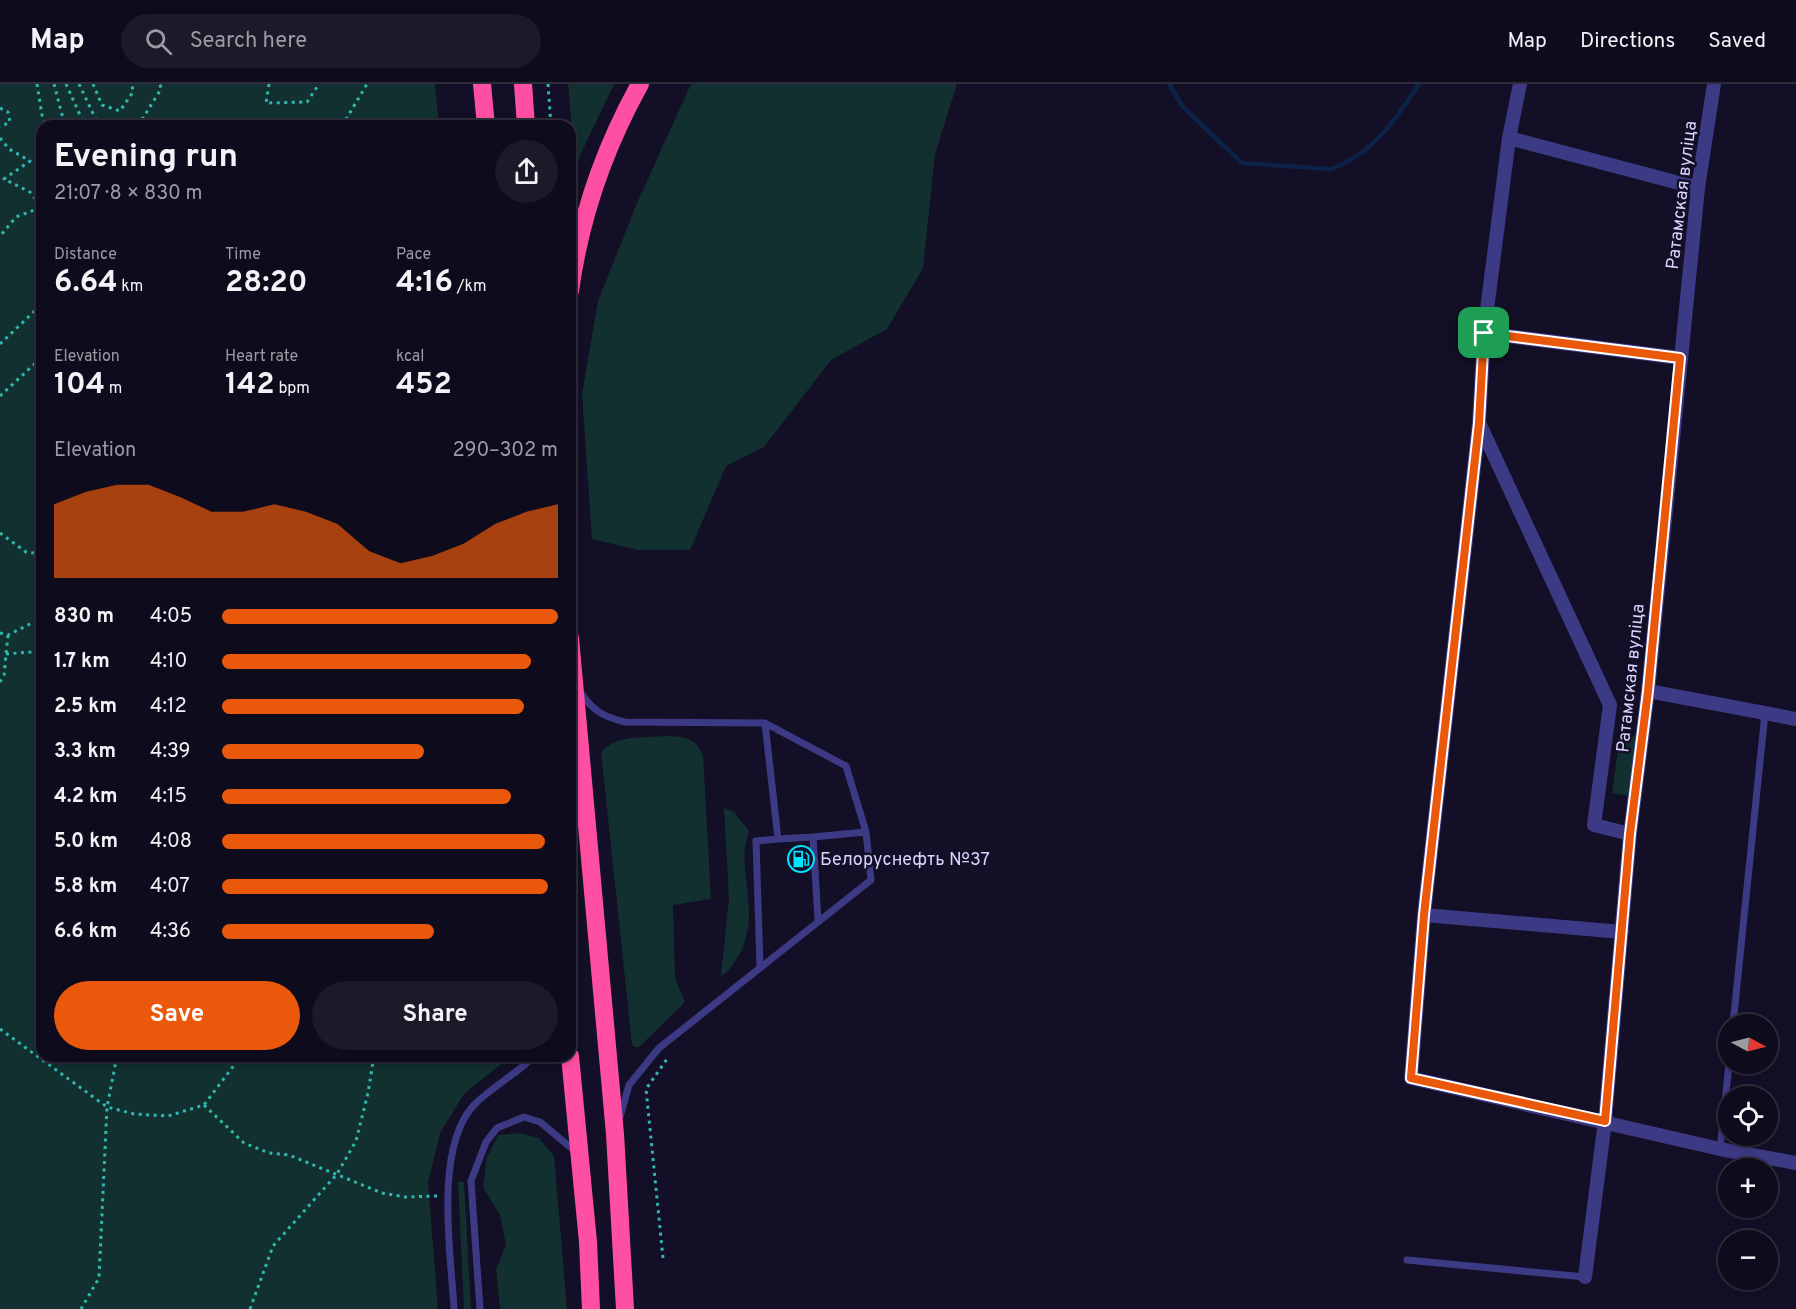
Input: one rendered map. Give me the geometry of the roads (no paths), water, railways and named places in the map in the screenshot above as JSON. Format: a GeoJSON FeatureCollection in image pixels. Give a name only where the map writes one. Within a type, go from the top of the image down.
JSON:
{"type":"FeatureCollection","features":[{"type":"Feature","properties":{"kind":"highway"},"geometry":{"type":"LineString","coordinates":[[482,84],[485,120]]}},
{"type":"Feature","properties":{"kind":"highway"},"geometry":{"type":"LineString","coordinates":[[523,84],[526,120]]}},
{"type":"Feature","properties":{"kind":"highway"},"geometry":{"type":"LineString","coordinates":[[576,257],[582,223],[596,181],[615,134],[640,84]]}},
{"type":"Feature","properties":{"kind":"highway"},"geometry":{"type":"LineString","coordinates":[[576,705],[615,1134],[625,1309]]}},
{"type":"Feature","properties":{"kind":"highway"},"geometry":{"type":"LineString","coordinates":[[570,1062],[588,1242],[591,1309]]}},
{"type":"Feature","properties":{"kind":"street"},"geometry":{"type":"LineString","coordinates":[[1520,84],[1509,138],[1484,333],[1479,423],[1424,915],[1411,1078],[1720,1149],[1796,1163]]}},
{"type":"Feature","properties":{"kind":"street","name":"Ратамская вуліца"},"geometry":{"type":"LineString","coordinates":[[1585,1277],[1605,1121],[1630,834],[1648,691],[1698,188],[1714,84]]}},
{"type":"Feature","properties":{"kind":"street"},"geometry":{"type":"LineString","coordinates":[[1509,138],[1698,188]]}},
{"type":"Feature","properties":{"kind":"street"},"geometry":{"type":"LineString","coordinates":[[1484,333],[1680,358]]}},
{"type":"Feature","properties":{"kind":"street"},"geometry":{"type":"LineString","coordinates":[[1479,423],[1610,705],[1594,825],[1630,834]]}},
{"type":"Feature","properties":{"kind":"street"},"geometry":{"type":"LineString","coordinates":[[1648,691],[1796,718]]}},
{"type":"Feature","properties":{"kind":"street"},"geometry":{"type":"LineString","coordinates":[[1424,915],[1622,932]]}},
{"type":"Feature","properties":{"kind":"lane"},"geometry":{"type":"LineString","coordinates":[[576,686],[590,706],[604,717],[625,722],[765,723],[846,766],[866,832],[871,880],[658,1048],[629,1085],[615,1134]]}},
{"type":"Feature","properties":{"kind":"lane"},"geometry":{"type":"LineString","coordinates":[[1734,1014],[1764,713]]}},
{"type":"Feature","properties":{"kind":"lane"},"geometry":{"type":"LineString","coordinates":[[765,723],[778,839]]}},
{"type":"Feature","properties":{"kind":"lane"},"geometry":{"type":"LineString","coordinates":[[760,967],[756,841],[866,832]]}},
{"type":"Feature","properties":{"kind":"lane"},"geometry":{"type":"LineString","coordinates":[[813,837],[818,920]]}},
{"type":"Feature","properties":{"kind":"lane"},"geometry":{"type":"LineString","coordinates":[[454,1309],[448,1195],[450,1162],[464,1122],[473,1107],[527,1062]]}},
{"type":"Feature","properties":{"kind":"lane"},"geometry":{"type":"LineString","coordinates":[[1720,1149],[1728,1074]]}},
{"type":"Feature","properties":{"kind":"lane"},"geometry":{"type":"LineString","coordinates":[[480,1309],[471,1181],[486,1142],[497,1128],[524,1117],[540,1122],[578,1154]]}},
{"type":"Feature","properties":{"kind":"lane"},"geometry":{"type":"LineString","coordinates":[[1407,1260],[1585,1277]]}},
{"type":"Feature","properties":{"kind":"waterway"},"geometry":{"type":"LineString","coordinates":[[1169,84],[1183,107],[1242,163],[1331,169],[1371,145],[1392,122],[1419,84]]}},
{"type":"Feature","properties":{"kind":"place","name":"Белоруснефть №37"},"geometry":{"type":"Point","coordinates":[801,859]}}]}
